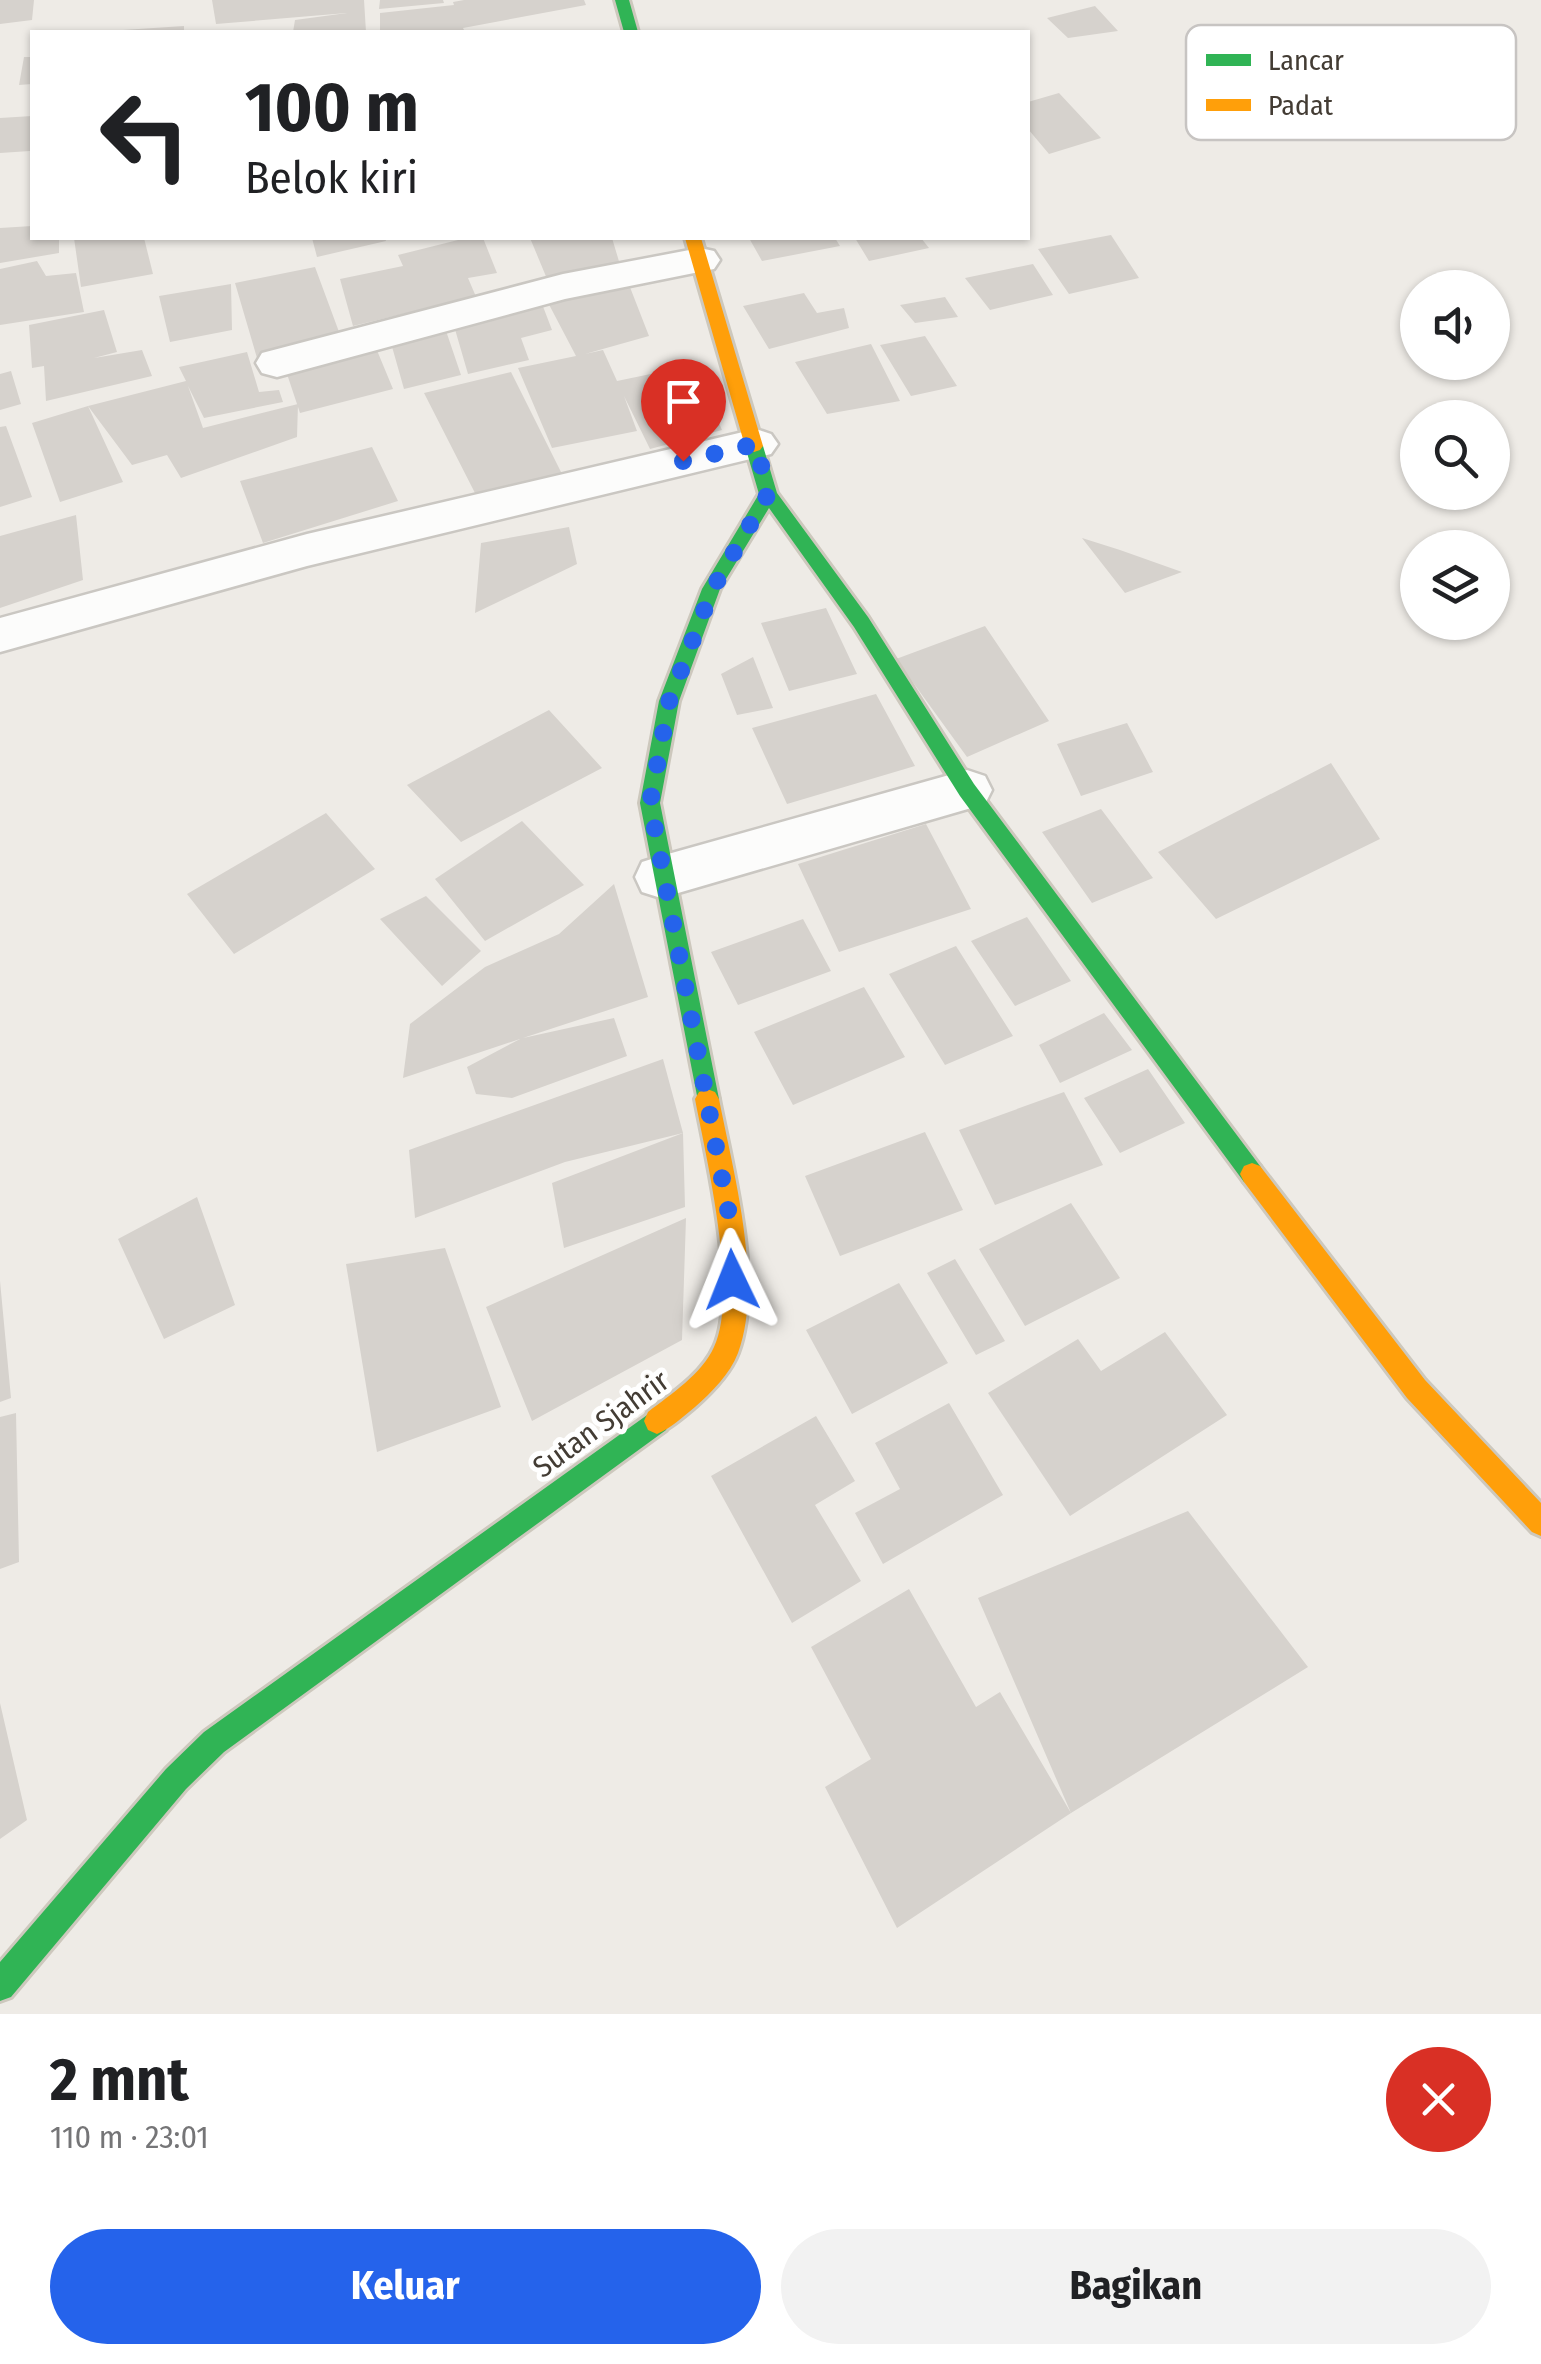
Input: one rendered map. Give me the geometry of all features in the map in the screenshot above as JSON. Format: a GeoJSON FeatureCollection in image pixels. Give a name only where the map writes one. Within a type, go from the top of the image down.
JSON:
{"type":"FeatureCollection","features":[{"type":"Feature","properties":{"kind":"street"},"geometry":{"type":"LineString","coordinates":[[622,0],[631,30]]}},
{"type":"Feature","properties":{"kind":"street"},"geometry":{"type":"LineString","coordinates":[[277,363],[697,249],[768,494],[861,622],[967,790],[1416,1389],[1541,1523]]}},
{"type":"Feature","properties":{"kind":"street"},"geometry":{"type":"LineString","coordinates":[[0,635],[307,550],[756,444]]}},
{"type":"Feature","properties":{"kind":"street","name":"Sutan Sjahrir"},"geometry":{"type":"LineString","coordinates":[[0,1986],[176,1779],[214,1742],[695,1394],[728,1348],[733,1310],[730,1220],[650,803],[669,702],[712,590],[768,494]]}},
{"type":"Feature","properties":{"kind":"street"},"geometry":{"type":"LineString","coordinates":[[662,877],[967,790]]}},
{"type":"Feature","properties":{"kind":"building"},"geometry":{"type":"Polygon","coordinates":[[[0,0],[34,0],[32,20],[0,24],[0,0]]]}},
{"type":"Feature","properties":{"kind":"building"},"geometry":{"type":"Polygon","coordinates":[[[212,0],[364,0],[366,30],[293,30],[295,20],[347,13],[216,24],[212,0]]]}},
{"type":"Feature","properties":{"kind":"building"},"geometry":{"type":"Polygon","coordinates":[[[380,0],[443,0],[444,3],[379,9],[380,0]]]}},
{"type":"Feature","properties":{"kind":"building"},"geometry":{"type":"Polygon","coordinates":[[[584,0],[586,5],[464,30],[380,30],[380,13],[454,5],[453,2],[584,0]]]}},
{"type":"Feature","properties":{"kind":"building"},"geometry":{"type":"Polygon","coordinates":[[[1095,6],[1118,31],[1068,38],[1047,18],[1095,6]]]}},
{"type":"Feature","properties":{"kind":"building"},"geometry":{"type":"Polygon","coordinates":[[[184,26],[184,30],[123,30],[184,26]]]}},
{"type":"Feature","properties":{"kind":"building"},"geometry":{"type":"Polygon","coordinates":[[[24,57],[30,57],[30,84],[19,85],[24,57]]]}},
{"type":"Feature","properties":{"kind":"building"},"geometry":{"type":"Polygon","coordinates":[[[1059,93],[1101,138],[1049,154],[1030,131],[1030,101],[1059,93]]]}},
{"type":"Feature","properties":{"kind":"building"},"geometry":{"type":"Polygon","coordinates":[[[30,116],[30,151],[0,153],[0,118],[30,116]]]}},
{"type":"Feature","properties":{"kind":"building"},"geometry":{"type":"Polygon","coordinates":[[[30,226],[30,240],[59,240],[59,253],[0,263],[0,228],[30,226]]]}},
{"type":"Feature","properties":{"kind":"building"},"geometry":{"type":"Polygon","coordinates":[[[1111,235],[1139,278],[1069,294],[1038,249],[1111,235]]]}},
{"type":"Feature","properties":{"kind":"building"},"geometry":{"type":"Polygon","coordinates":[[[74,240],[144,240],[153,274],[81,287],[74,240]]]}},
{"type":"Feature","properties":{"kind":"building"},"geometry":{"type":"Polygon","coordinates":[[[313,240],[386,241],[317,257],[313,240]]]}},
{"type":"Feature","properties":{"kind":"building"},"geometry":{"type":"Polygon","coordinates":[[[458,240],[484,240],[497,273],[468,278],[480,306],[423,320],[419,310],[353,326],[340,279],[403,266],[398,255],[458,240]]]}},
{"type":"Feature","properties":{"kind":"building"},"geometry":{"type":"Polygon","coordinates":[[[531,240],[613,240],[621,268],[550,286],[531,240]]]}},
{"type":"Feature","properties":{"kind":"building"},"geometry":{"type":"Polygon","coordinates":[[[750,240],[836,240],[840,246],[762,261],[750,240]]]}},
{"type":"Feature","properties":{"kind":"building"},"geometry":{"type":"Polygon","coordinates":[[[856,240],[923,240],[929,248],[869,261],[856,240]]]}},
{"type":"Feature","properties":{"kind":"building"},"geometry":{"type":"Polygon","coordinates":[[[37,261],[46,276],[76,273],[84,312],[0,325],[0,269],[37,261]]]}},
{"type":"Feature","properties":{"kind":"building"},"geometry":{"type":"Polygon","coordinates":[[[1033,264],[1053,295],[990,310],[965,278],[1033,264]]]}},
{"type":"Feature","properties":{"kind":"building"},"geometry":{"type":"Polygon","coordinates":[[[315,267],[342,340],[257,358],[235,283],[315,267]]]}},
{"type":"Feature","properties":{"kind":"building"},"geometry":{"type":"Polygon","coordinates":[[[626,277],[649,336],[585,354],[603,350],[617,381],[694,365],[722,430],[650,449],[624,396],[637,431],[552,448],[518,368],[576,356],[544,295],[626,277]]]}},
{"type":"Feature","properties":{"kind":"building"},"geometry":{"type":"Polygon","coordinates":[[[231,284],[232,330],[170,342],[159,296],[231,284]]]}},
{"type":"Feature","properties":{"kind":"building"},"geometry":{"type":"Polygon","coordinates":[[[804,293],[817,313],[844,308],[849,328],[769,349],[743,306],[804,293]]]}},
{"type":"Feature","properties":{"kind":"building"},"geometry":{"type":"Polygon","coordinates":[[[539,296],[552,330],[521,338],[529,360],[468,374],[452,319],[539,296]]]}},
{"type":"Feature","properties":{"kind":"building"},"geometry":{"type":"Polygon","coordinates":[[[945,297],[958,317],[915,323],[900,305],[945,297]]]}},
{"type":"Feature","properties":{"kind":"building"},"geometry":{"type":"Polygon","coordinates":[[[104,310],[117,352],[94,358],[142,350],[152,376],[46,401],[44,366],[32,368],[29,325],[104,310]]]}},
{"type":"Feature","properties":{"kind":"building"},"geometry":{"type":"Polygon","coordinates":[[[443,322],[461,375],[404,389],[389,336],[443,322]]]}},
{"type":"Feature","properties":{"kind":"building"},"geometry":{"type":"Polygon","coordinates":[[[925,336],[957,386],[911,396],[880,345],[925,336]]]}},
{"type":"Feature","properties":{"kind":"building"},"geometry":{"type":"Polygon","coordinates":[[[871,344],[900,401],[827,414],[795,362],[871,344]]]}},
{"type":"Feature","properties":{"kind":"building"},"geometry":{"type":"Polygon","coordinates":[[[376,348],[393,389],[300,413],[285,368],[376,348]]]}},
{"type":"Feature","properties":{"kind":"building"},"geometry":{"type":"Polygon","coordinates":[[[247,352],[259,392],[279,390],[283,402],[204,418],[188,386],[203,428],[298,404],[297,437],[181,478],[167,455],[132,465],[88,406],[186,381],[179,367],[247,352]]]}},
{"type":"Feature","properties":{"kind":"building"},"geometry":{"type":"Polygon","coordinates":[[[11,371],[21,404],[0,410],[0,374],[11,371]]]}},
{"type":"Feature","properties":{"kind":"building"},"geometry":{"type":"Polygon","coordinates":[[[511,372],[563,476],[475,493],[424,393],[511,372]]]}},
{"type":"Feature","properties":{"kind":"building"},"geometry":{"type":"Polygon","coordinates":[[[88,406],[123,482],[60,502],[32,423],[88,406]]]}},
{"type":"Feature","properties":{"kind":"building"},"geometry":{"type":"Polygon","coordinates":[[[6,426],[32,497],[0,507],[0,427],[6,426]]]}},
{"type":"Feature","properties":{"kind":"building"},"geometry":{"type":"Polygon","coordinates":[[[372,447],[398,501],[263,543],[240,481],[372,447]]]}},
{"type":"Feature","properties":{"kind":"building"},"geometry":{"type":"Polygon","coordinates":[[[76,515],[83,580],[0,608],[0,536],[76,515]]]}},
{"type":"Feature","properties":{"kind":"building"},"geometry":{"type":"Polygon","coordinates":[[[569,527],[577,564],[475,613],[481,543],[569,527]]]}},
{"type":"Feature","properties":{"kind":"building"},"geometry":{"type":"Polygon","coordinates":[[[1082,538],[1120,550],[1182,572],[1125,593],[1082,538]]]}},
{"type":"Feature","properties":{"kind":"building"},"geometry":{"type":"Polygon","coordinates":[[[826,608],[857,674],[789,691],[761,623],[826,608]]]}},
{"type":"Feature","properties":{"kind":"building"},"geometry":{"type":"Polygon","coordinates":[[[985,626],[1049,721],[967,757],[896,659],[985,626]]]}},
{"type":"Feature","properties":{"kind":"building"},"geometry":{"type":"Polygon","coordinates":[[[753,657],[773,708],[737,715],[721,674],[753,657]]]}},
{"type":"Feature","properties":{"kind":"building"},"geometry":{"type":"Polygon","coordinates":[[[876,694],[915,766],[787,804],[752,728],[876,694]]]}},
{"type":"Feature","properties":{"kind":"building"},"geometry":{"type":"Polygon","coordinates":[[[549,710],[602,768],[461,842],[407,785],[549,710]]]}},
{"type":"Feature","properties":{"kind":"building"},"geometry":{"type":"Polygon","coordinates":[[[1127,723],[1153,772],[1081,796],[1057,744],[1127,723]]]}},
{"type":"Feature","properties":{"kind":"building"},"geometry":{"type":"Polygon","coordinates":[[[1331,763],[1380,839],[1216,919],[1158,852],[1331,763]]]}},
{"type":"Feature","properties":{"kind":"building"},"geometry":{"type":"Polygon","coordinates":[[[1101,809],[1153,878],[1092,903],[1042,832],[1101,809]]]}},
{"type":"Feature","properties":{"kind":"building"},"geometry":{"type":"Polygon","coordinates":[[[326,813],[375,869],[234,954],[187,894],[326,813]]]}},
{"type":"Feature","properties":{"kind":"building"},"geometry":{"type":"Polygon","coordinates":[[[522,821],[584,885],[485,941],[435,879],[522,821]]]}},
{"type":"Feature","properties":{"kind":"building"},"geometry":{"type":"Polygon","coordinates":[[[926,824],[971,909],[839,952],[798,864],[926,824]]]}},
{"type":"Feature","properties":{"kind":"building"},"geometry":{"type":"Polygon","coordinates":[[[614,884],[648,997],[523,1038],[614,1018],[627,1056],[512,1098],[476,1094],[467,1067],[520,1039],[403,1078],[410,1024],[485,967],[559,934],[614,884]]]}},
{"type":"Feature","properties":{"kind":"building"},"geometry":{"type":"Polygon","coordinates":[[[426,896],[481,951],[442,986],[380,919],[426,896]]]}},
{"type":"Feature","properties":{"kind":"building"},"geometry":{"type":"Polygon","coordinates":[[[1027,917],[1071,981],[1015,1006],[971,941],[1027,917]]]}},
{"type":"Feature","properties":{"kind":"building"},"geometry":{"type":"Polygon","coordinates":[[[803,919],[831,971],[738,1005],[711,952],[803,919]]]}},
{"type":"Feature","properties":{"kind":"building"},"geometry":{"type":"Polygon","coordinates":[[[956,946],[1013,1036],[945,1065],[889,974],[956,946]]]}},
{"type":"Feature","properties":{"kind":"building"},"geometry":{"type":"Polygon","coordinates":[[[864,987],[905,1057],[793,1105],[754,1032],[864,987]]]}},
{"type":"Feature","properties":{"kind":"building"},"geometry":{"type":"Polygon","coordinates":[[[1104,1013],[1132,1050],[1060,1083],[1039,1045],[1104,1013]]]}},
{"type":"Feature","properties":{"kind":"building"},"geometry":{"type":"Polygon","coordinates":[[[663,1059],[683,1133],[565,1162],[415,1218],[409,1150],[663,1059]]]}},
{"type":"Feature","properties":{"kind":"building"},"geometry":{"type":"Polygon","coordinates":[[[1148,1069],[1185,1123],[1120,1153],[1084,1098],[1148,1069]]]}},
{"type":"Feature","properties":{"kind":"building"},"geometry":{"type":"Polygon","coordinates":[[[1064,1092],[1103,1165],[995,1205],[959,1130],[1064,1092]]]}},
{"type":"Feature","properties":{"kind":"building"},"geometry":{"type":"Polygon","coordinates":[[[925,1132],[963,1210],[840,1256],[805,1176],[925,1132]]]}},
{"type":"Feature","properties":{"kind":"building"},"geometry":{"type":"Polygon","coordinates":[[[683,1133],[685,1207],[564,1248],[552,1183],[683,1133]]]}},
{"type":"Feature","properties":{"kind":"building"},"geometry":{"type":"Polygon","coordinates":[[[197,1197],[235,1305],[164,1339],[118,1239],[197,1197]]]}},
{"type":"Feature","properties":{"kind":"building"},"geometry":{"type":"Polygon","coordinates":[[[1071,1203],[1120,1278],[1025,1326],[979,1249],[1071,1203]]]}},
{"type":"Feature","properties":{"kind":"building"},"geometry":{"type":"Polygon","coordinates":[[[686,1218],[682,1340],[532,1421],[486,1307],[686,1218]]]}},
{"type":"Feature","properties":{"kind":"building"},"geometry":{"type":"Polygon","coordinates":[[[445,1248],[501,1407],[377,1452],[346,1264],[445,1248]]]}},
{"type":"Feature","properties":{"kind":"building"},"geometry":{"type":"Polygon","coordinates":[[[955,1259],[1005,1341],[976,1355],[927,1273],[955,1259]]]}},
{"type":"Feature","properties":{"kind":"building"},"geometry":{"type":"Polygon","coordinates":[[[0,1281],[11,1398],[0,1402],[0,1281]]]}},
{"type":"Feature","properties":{"kind":"building"},"geometry":{"type":"Polygon","coordinates":[[[899,1283],[948,1363],[852,1414],[806,1330],[899,1283]]]}},
{"type":"Feature","properties":{"kind":"building"},"geometry":{"type":"Polygon","coordinates":[[[1165,1332],[1227,1415],[1070,1516],[988,1393],[1078,1339],[1101,1371],[1165,1332]]]}},
{"type":"Feature","properties":{"kind":"building"},"geometry":{"type":"Polygon","coordinates":[[[949,1403],[1003,1495],[883,1564],[855,1513],[900,1489],[875,1443],[949,1403]]]}},
{"type":"Feature","properties":{"kind":"building"},"geometry":{"type":"Polygon","coordinates":[[[16,1413],[19,1562],[0,1569],[0,1417],[16,1413]]]}},
{"type":"Feature","properties":{"kind":"building"},"geometry":{"type":"Polygon","coordinates":[[[816,1416],[855,1481],[815,1505],[861,1581],[792,1623],[711,1476],[816,1416]]]}},
{"type":"Feature","properties":{"kind":"building"},"geometry":{"type":"Polygon","coordinates":[[[1188,1511],[1308,1667],[1071,1813],[978,1598],[1188,1511]]]}},
{"type":"Feature","properties":{"kind":"building"},"geometry":{"type":"Polygon","coordinates":[[[909,1589],[976,1707],[1000,1692],[1071,1813],[897,1928],[825,1787],[871,1759],[811,1647],[909,1589]]]}},
{"type":"Feature","properties":{"kind":"building"},"geometry":{"type":"Polygon","coordinates":[[[0,1703],[27,1820],[0,1839],[0,1703]]]}},
{"type":"Feature","properties":{"kind":"traffic: fast"},"geometry":{"type":"LineString","coordinates":[[622,0],[630,30]]}},
{"type":"Feature","properties":{"kind":"traffic: fast"},"geometry":{"type":"LineString","coordinates":[[707,1099],[650,803],[669,701],[711,589],[768,494],[754,446]]}},
{"type":"Feature","properties":{"kind":"traffic: fast"},"geometry":{"type":"LineString","coordinates":[[768,494],[861,622],[967,790],[1252,1174]]}},
{"type":"Feature","properties":{"kind":"traffic: fast"},"geometry":{"type":"LineString","coordinates":[[0,1986],[176,1779],[214,1742],[657,1421]]}},
{"type":"Feature","properties":{"kind":"traffic: slow"},"geometry":{"type":"LineString","coordinates":[[694,240],[754,446]]}},
{"type":"Feature","properties":{"kind":"traffic: slow"},"geometry":{"type":"LineString","coordinates":[[657,1421],[712,1372],[726,1351],[732,1329],[735,1300],[729,1228],[707,1099]]}},
{"type":"Feature","properties":{"kind":"traffic: slow"},"geometry":{"type":"LineString","coordinates":[[1252,1174],[1416,1389],[1541,1523]]}},
{"type":"Feature","properties":{"kind":"route"},"geometry":{"type":"LineString","coordinates":[[683,461],[756,444],[768,494],[758,518],[712,590],[669,702],[650,803],[730,1220],[732,1280]]}}]}
